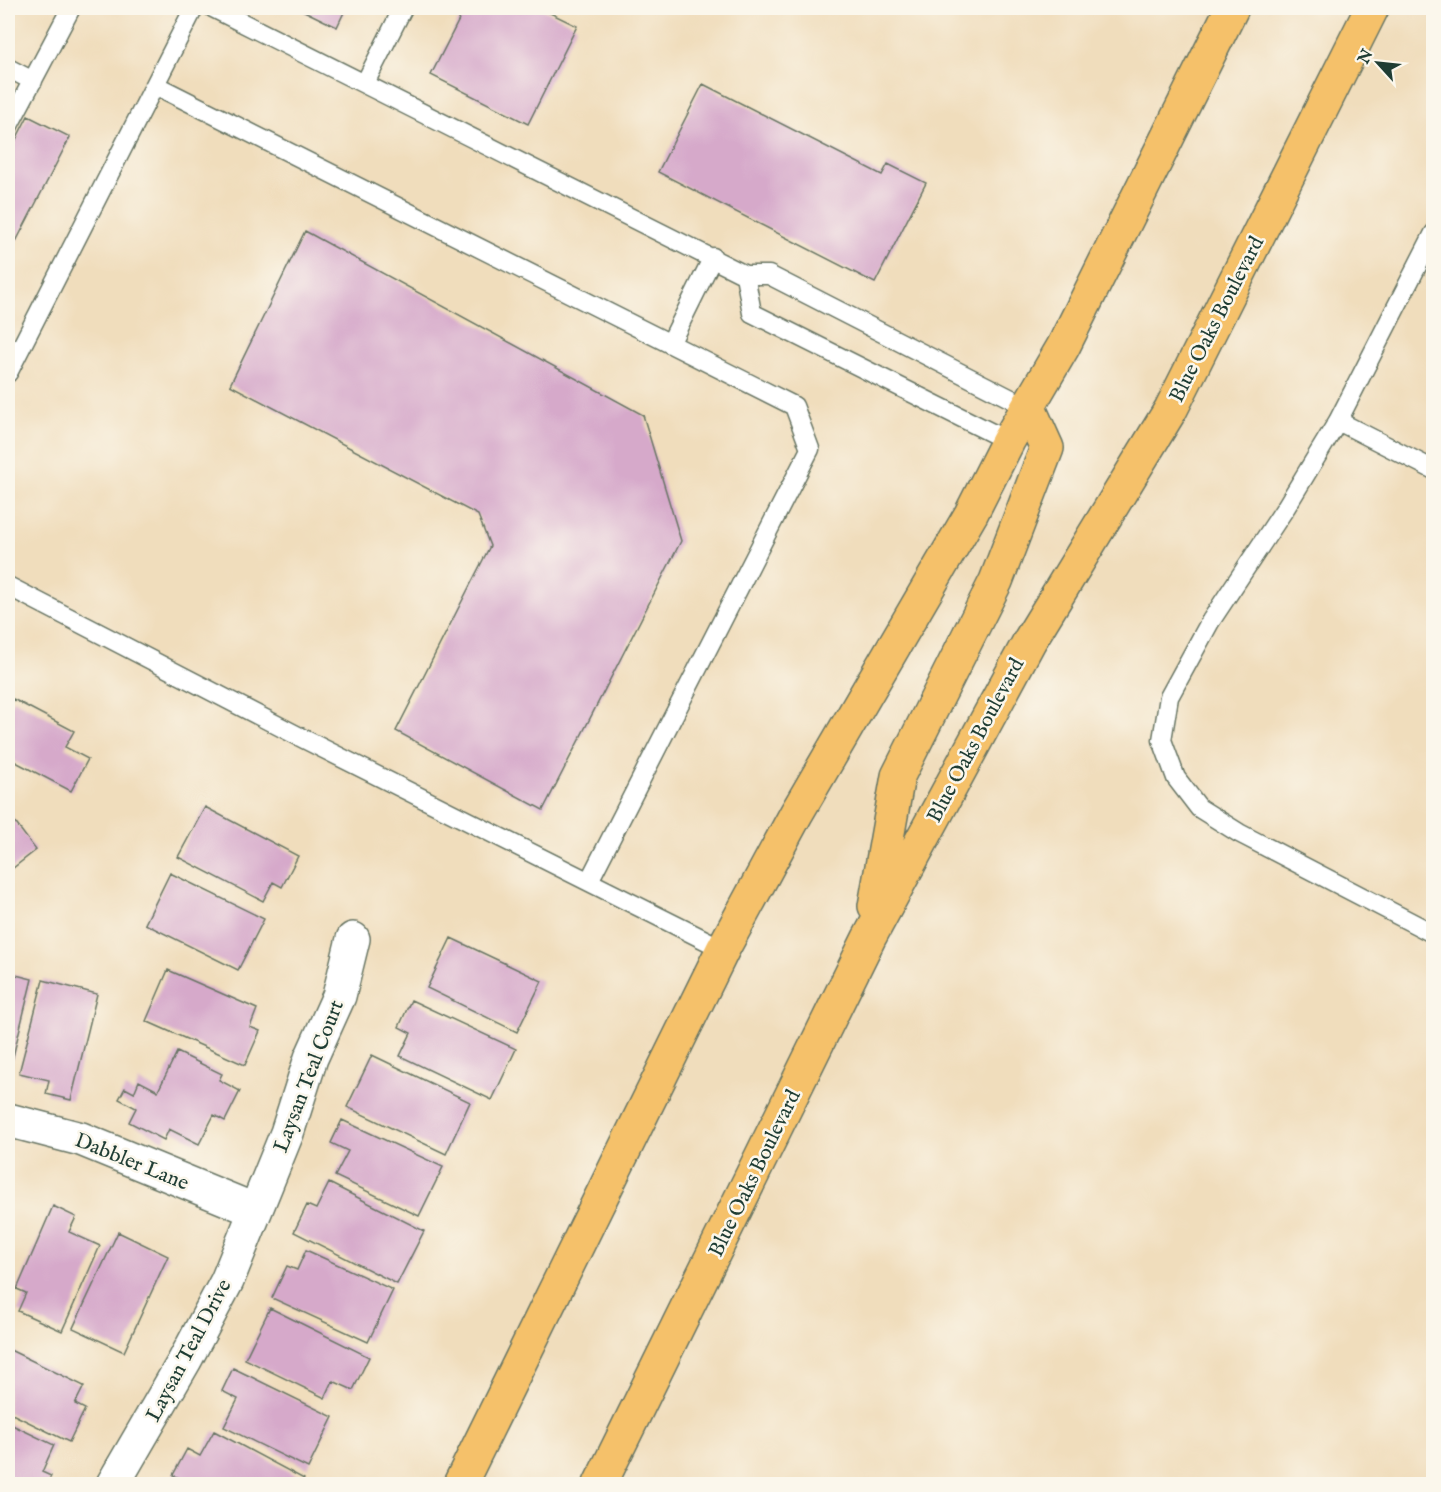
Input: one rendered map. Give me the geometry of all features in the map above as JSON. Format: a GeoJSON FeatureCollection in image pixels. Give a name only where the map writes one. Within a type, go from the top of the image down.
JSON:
{"type":"FeatureCollection","features":[{"type":"Feature","properties":{"kind":"main road"},"geometry":{"type":"LineString","coordinates":[[460,1485],[723,949],[795,814],[971,514],[1008,441],[1063,347],[1232,8]]}},
{"type":"Feature","properties":{"kind":"main road","name":"Blue Oaks Boulevard"},"geometry":{"type":"LineString","coordinates":[[600,1485],[869,938],[1030,640],[1171,409],[1372,8]]}},
{"type":"Feature","properties":{"kind":"main road"},"geometry":{"type":"LineString","coordinates":[[869,938],[898,776],[996,581],[1047,448],[1029,408]]}},
{"type":"Feature","properties":{"kind":"street","name":"Laysan Teal Court"},"geometry":{"type":"LineString","coordinates":[[254,1210],[287,1133],[311,1058],[339,996],[353,939]]}},
{"type":"Feature","properties":{"kind":"street","name":"Dabbler Lane"},"geometry":{"type":"LineString","coordinates":[[8,1120],[81,1139],[254,1210]]}},
{"type":"Feature","properties":{"kind":"street","name":"Laysan Teal Drive"},"geometry":{"type":"LineString","coordinates":[[113,1485],[185,1360],[226,1281],[254,1210]]}},
{"type":"Feature","properties":{"kind":"lane"},"geometry":{"type":"LineString","coordinates":[[8,127],[71,8]]}},
{"type":"Feature","properties":{"kind":"lane"},"geometry":{"type":"LineString","coordinates":[[8,373],[194,8]]}},
{"type":"Feature","properties":{"kind":"lane"},"geometry":{"type":"LineString","coordinates":[[213,8],[745,275],[769,275],[1029,408]]}},
{"type":"Feature","properties":{"kind":"lane"},"geometry":{"type":"LineString","coordinates":[[365,83],[403,8]]}},
{"type":"Feature","properties":{"kind":"lane"},"geometry":{"type":"LineString","coordinates":[[8,68],[33,81]]}},
{"type":"Feature","properties":{"kind":"lane"},"geometry":{"type":"LineString","coordinates":[[155,85],[794,406],[810,449],[589,881]]}},
{"type":"Feature","properties":{"kind":"lane"},"geometry":{"type":"LineString","coordinates":[[1434,233],[1338,421],[1286,507],[1210,621],[1169,697],[1162,740],[1176,778],[1199,808],[1239,833],[1434,934]]}},
{"type":"Feature","properties":{"kind":"lane"},"geometry":{"type":"LineString","coordinates":[[670,344],[713,257]]}},
{"type":"Feature","properties":{"kind":"lane"},"geometry":{"type":"LineString","coordinates":[[745,275],[752,313],[1008,441]]}},
{"type":"Feature","properties":{"kind":"lane"},"geometry":{"type":"LineString","coordinates":[[1338,421],[1434,470]]}},
{"type":"Feature","properties":{"kind":"lane"},"geometry":{"type":"LineString","coordinates":[[8,586],[304,739],[723,949]]}},
{"type":"Feature","properties":{"kind":"building"},"geometry":{"type":"Polygon","coordinates":[[[298,8],[346,8],[337,27],[298,8]]]}},
{"type":"Feature","properties":{"kind":"building"},"geometry":{"type":"Polygon","coordinates":[[[465,8],[540,8],[577,26],[528,124],[431,75],[465,8]]]}},
{"type":"Feature","properties":{"kind":"building"},"geometry":{"type":"Polygon","coordinates":[[[703,84],[882,175],[888,164],[926,183],[875,283],[658,172],[703,84]]]}},
{"type":"Feature","properties":{"kind":"building"},"geometry":{"type":"Polygon","coordinates":[[[28,116],[70,137],[8,257],[8,155],[28,116]]]}},
{"type":"Feature","properties":{"kind":"building"},"geometry":{"type":"Polygon","coordinates":[[[305,231],[643,415],[681,541],[543,810],[396,731],[490,546],[478,515],[230,385],[305,231]]]}},
{"type":"Feature","properties":{"kind":"building"},"geometry":{"type":"Polygon","coordinates":[[[13,699],[74,731],[65,747],[88,759],[71,791],[8,758],[8,709],[13,699]]]}},
{"type":"Feature","properties":{"kind":"building"},"geometry":{"type":"Polygon","coordinates":[[[205,807],[298,856],[282,887],[273,882],[263,901],[178,857],[205,807]]]}},
{"type":"Feature","properties":{"kind":"building"},"geometry":{"type":"Polygon","coordinates":[[[8,813],[36,850],[8,872],[8,813]]]}},
{"type":"Feature","properties":{"kind":"building"},"geometry":{"type":"Polygon","coordinates":[[[170,873],[264,919],[238,970],[145,924],[170,873]]]}},
{"type":"Feature","properties":{"kind":"building"},"geometry":{"type":"Polygon","coordinates":[[[451,938],[542,981],[517,1032],[427,988],[451,938]]]}},
{"type":"Feature","properties":{"kind":"building"},"geometry":{"type":"Polygon","coordinates":[[[168,970],[257,1009],[250,1027],[260,1031],[245,1065],[146,1021],[168,970]]]}},
{"type":"Feature","properties":{"kind":"building"},"geometry":{"type":"Polygon","coordinates":[[[8,973],[32,979],[8,1077],[8,973]]]}},
{"type":"Feature","properties":{"kind":"building"},"geometry":{"type":"Polygon","coordinates":[[[43,980],[97,994],[71,1100],[46,1094],[49,1080],[19,1073],[43,980]]]}},
{"type":"Feature","properties":{"kind":"building"},"geometry":{"type":"Polygon","coordinates":[[[411,1000],[516,1049],[492,1100],[400,1056],[411,1033],[399,1027],[411,1000]]]}},
{"type":"Feature","properties":{"kind":"building"},"geometry":{"type":"Polygon","coordinates":[[[177,1052],[222,1074],[219,1080],[240,1091],[225,1121],[214,1115],[199,1144],[169,1129],[164,1140],[129,1122],[136,1108],[119,1099],[125,1088],[134,1093],[139,1081],[158,1091],[177,1052]]]}},
{"type":"Feature","properties":{"kind":"building"},"geometry":{"type":"Polygon","coordinates":[[[372,1055],[470,1102],[446,1154],[347,1107],[372,1055]]]}},
{"type":"Feature","properties":{"kind":"building"},"geometry":{"type":"Polygon","coordinates":[[[342,1120],[443,1167],[419,1216],[335,1176],[348,1151],[331,1143],[342,1120]]]}},
{"type":"Feature","properties":{"kind":"building"},"geometry":{"type":"Polygon","coordinates":[[[329,1183],[424,1231],[397,1284],[294,1232],[307,1205],[316,1209],[329,1183]]]}},
{"type":"Feature","properties":{"kind":"building"},"geometry":{"type":"Polygon","coordinates":[[[53,1206],[76,1217],[69,1232],[100,1246],[62,1331],[18,1311],[26,1293],[17,1289],[53,1206]]]}},
{"type":"Feature","properties":{"kind":"building"},"geometry":{"type":"Polygon","coordinates":[[[118,1232],[168,1256],[124,1352],[73,1328],[118,1232]]]}},
{"type":"Feature","properties":{"kind":"building"},"geometry":{"type":"Polygon","coordinates":[[[306,1250],[393,1290],[368,1342],[272,1298],[287,1266],[297,1270],[306,1250]]]}},
{"type":"Feature","properties":{"kind":"building"},"geometry":{"type":"Polygon","coordinates":[[[270,1308],[369,1357],[353,1390],[333,1381],[325,1398],[245,1359],[270,1308]]]}},
{"type":"Feature","properties":{"kind":"building"},"geometry":{"type":"Polygon","coordinates":[[[8,1349],[84,1386],[75,1404],[85,1409],[69,1442],[8,1412],[8,1349]]]}},
{"type":"Feature","properties":{"kind":"building"},"geometry":{"type":"Polygon","coordinates":[[[233,1368],[333,1417],[308,1468],[224,1427],[238,1399],[222,1391],[233,1368]]]}},
{"type":"Feature","properties":{"kind":"building"},"geometry":{"type":"Polygon","coordinates":[[[8,1423],[54,1445],[42,1472],[51,1476],[47,1484],[8,1484],[8,1423]]]}},
{"type":"Feature","properties":{"kind":"building"},"geometry":{"type":"Polygon","coordinates":[[[214,1431],[304,1479],[301,1484],[191,1484],[173,1475],[187,1449],[200,1456],[214,1431]]]}}]}
